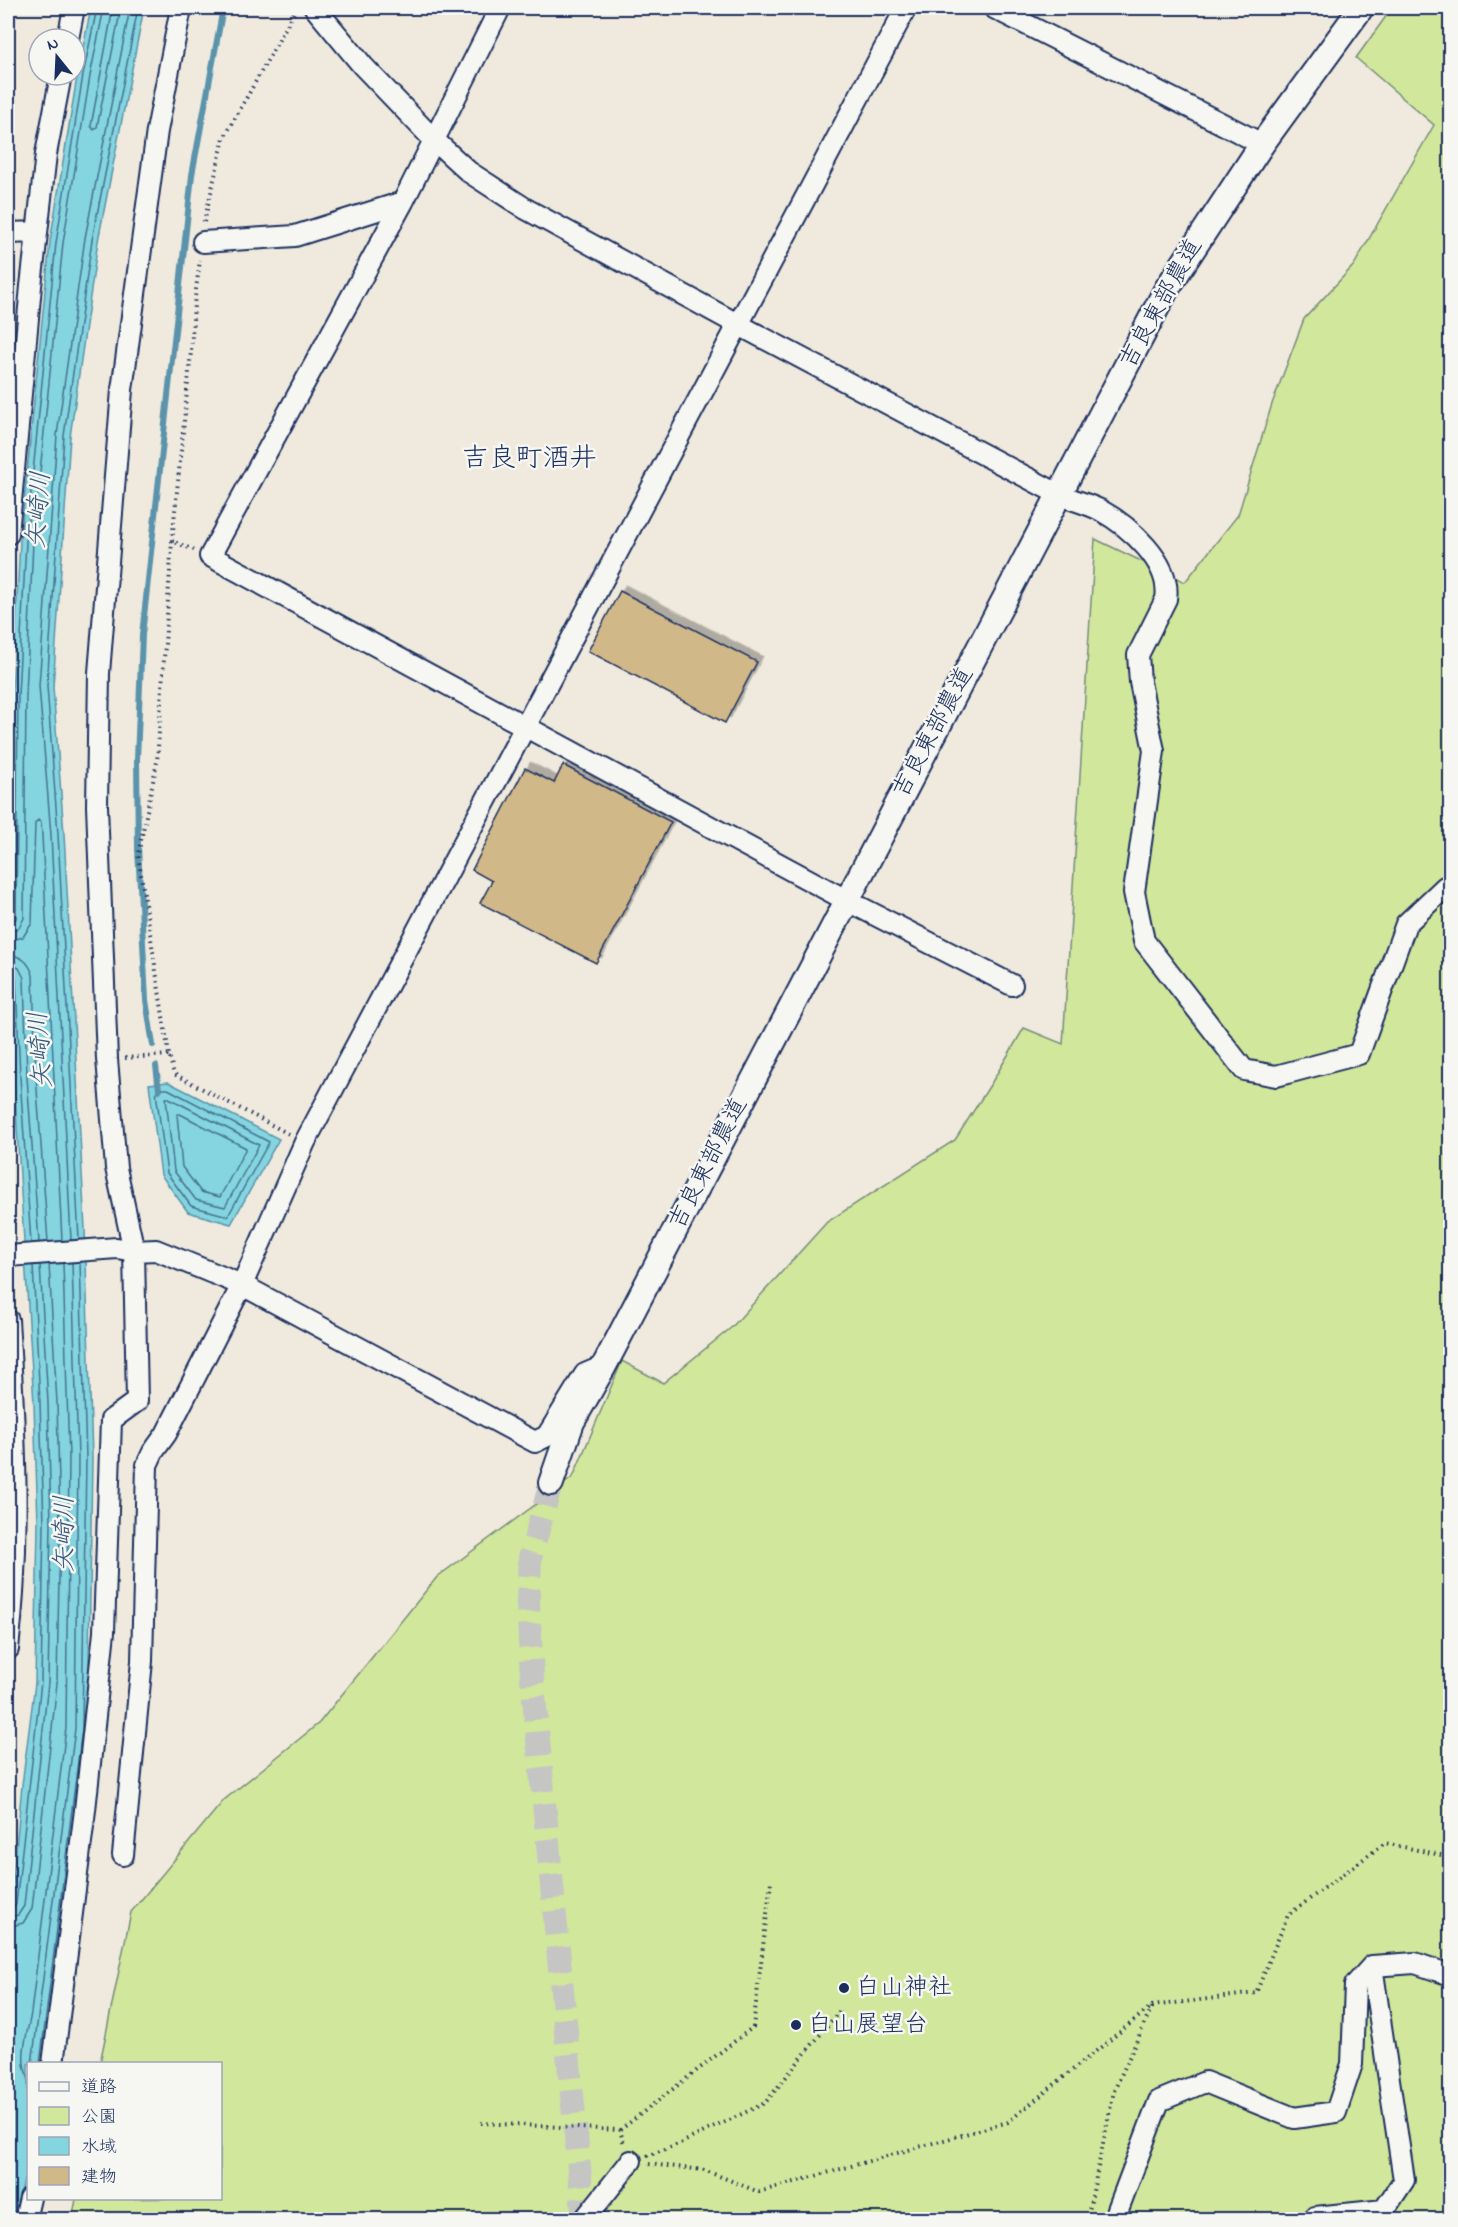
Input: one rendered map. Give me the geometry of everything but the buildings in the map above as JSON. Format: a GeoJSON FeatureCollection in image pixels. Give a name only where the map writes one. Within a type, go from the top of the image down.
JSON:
{"type":"FeatureCollection","features":[{"type":"Feature","properties":{"kind":"street"},"geometry":{"type":"LineString","coordinates":[[70,27],[74,8]]}},
{"type":"Feature","properties":{"kind":"street"},"geometry":{"type":"LineString","coordinates":[[53,2062],[85,1810],[104,1632],[111,1420],[137,1401],[126,1250],[116,1168],[107,1059],[97,806],[99,673],[122,390],[157,131],[181,8]]}},
{"type":"Feature","properties":{"kind":"street"},"geometry":{"type":"LineString","coordinates":[[315,8],[363,66],[433,139],[469,172],[526,209],[1060,495],[1099,510],[1118,522],[1148,547],[1161,568],[1168,590],[1166,599],[1138,656],[1140,681],[1154,751],[1134,892],[1144,941],[1245,1070],[1276,1076],[1359,1054],[1406,924],[1445,887],[1450,885]]}},
{"type":"Feature","properties":{"kind":"street"},"geometry":{"type":"LineString","coordinates":[[500,8],[403,202],[210,556],[846,900],[1012,985]]}},
{"type":"Feature","properties":{"kind":"street"},"geometry":{"type":"LineString","coordinates":[[123,1855],[142,1661],[147,1465],[166,1434],[242,1285],[305,1142],[906,8]]}},
{"type":"Feature","properties":{"kind":"street"},"geometry":{"type":"LineString","coordinates":[[994,8],[1262,144]]}},
{"type":"Feature","properties":{"kind":"street","name":"吉良東部農道"},"geometry":{"type":"LineString","coordinates":[[551,1483],[572,1422],[604,1366],[1166,290],[1262,144],[1361,8]]}},
{"type":"Feature","properties":{"kind":"street"},"geometry":{"type":"LineString","coordinates":[[8,534],[37,232],[46,154],[59,87]]}},
{"type":"Feature","properties":{"kind":"street"},"geometry":{"type":"LineString","coordinates":[[203,242],[295,236],[403,202]]}},
{"type":"Feature","properties":{"kind":"street"},"geometry":{"type":"LineString","coordinates":[[8,233],[37,232]]}},
{"type":"Feature","properties":{"kind":"street"},"geometry":{"type":"LineString","coordinates":[[8,1256],[156,1250],[242,1285],[535,1442],[547,1436],[585,1374],[604,1366]]}},
{"type":"Feature","properties":{"kind":"street"},"geometry":{"type":"LineString","coordinates":[[8,1320],[15,1443],[15,1546],[8,1649]]}},
{"type":"Feature","properties":{"kind":"street"},"geometry":{"type":"LineString","coordinates":[[1114,2220],[1160,2102],[1206,2082],[1294,2118],[1336,2112],[1352,2064],[1355,1985],[1372,1966],[1414,1963],[1450,1975]]}},
{"type":"Feature","properties":{"kind":"street"},"geometry":{"type":"LineString","coordinates":[[1313,2220],[1315,2217],[1384,2210],[1404,2180],[1372,1966]]}},
{"type":"Feature","properties":{"kind":"street"},"geometry":{"type":"LineString","coordinates":[[584,2220],[631,2161]]}},
{"type":"Feature","properties":{"kind":"street"},"geometry":{"type":"LineString","coordinates":[[25,2220],[30,2200]]}},
{"type":"Feature","properties":{"kind":"path"},"geometry":{"type":"LineString","coordinates":[[297,8],[225,138],[204,218],[172,541],[156,762],[138,855],[169,1055],[174,1074],[305,1142]]}},
{"type":"Feature","properties":{"kind":"path"},"geometry":{"type":"LineString","coordinates":[[172,541],[210,556]]}},
{"type":"Feature","properties":{"kind":"path"},"geometry":{"type":"LineString","coordinates":[[107,1059],[169,1055]]}},
{"type":"Feature","properties":{"kind":"path"},"geometry":{"type":"LineString","coordinates":[[631,2161],[705,2170],[759,2192],[1008,2122],[1152,2006],[1256,1993],[1288,1914],[1385,1843],[1450,1857]]}},
{"type":"Feature","properties":{"kind":"path"},"geometry":{"type":"LineString","coordinates":[[481,2123],[620,2130],[753,2027],[771,1882]]}},
{"type":"Feature","properties":{"kind":"path"},"geometry":{"type":"LineString","coordinates":[[1087,2220],[1114,2091],[1152,2006]]}},
{"type":"Feature","properties":{"kind":"path"},"geometry":{"type":"LineString","coordinates":[[631,2161],[681,2143],[765,2103],[841,2009]]}},
{"type":"Feature","properties":{"kind":"path"},"geometry":{"type":"LineString","coordinates":[[620,2130],[631,2161]]}},
{"type":"Feature","properties":{"kind":"green space"},"geometry":{"type":"Polygon","coordinates":[[[1392,8],[1450,8],[1450,2219],[72,2220],[76,2200],[222,2200],[222,2062],[100,2062],[131,1912],[224,1800],[319,1723],[437,1577],[573,1477],[622,1361],[663,1383],[732,1327],[827,1222],[955,1140],[1024,1028],[1063,1044],[1095,539],[1185,582],[1238,515],[1272,404],[1304,319],[1354,265],[1434,125],[1356,58],[1392,8]]]}},
{"type":"Feature","properties":{"kind":"water","name":"矢崎川"},"geometry":{"type":"Polygon","coordinates":[[[91,8],[144,8],[98,241],[70,437],[53,687],[64,834],[85,1229],[92,1458],[88,1730],[46,2062],[27,2062],[27,2169],[14,2219],[8,2220],[8,1933],[22,1785],[35,1683],[38,1523],[34,1404],[14,1078],[10,954],[12,695],[20,541],[50,242],[75,87],[87,87],[87,28],[91,8]]]}},
{"type":"Feature","properties":{"kind":"water"},"geometry":{"type":"Polygon","coordinates":[[[168,1082],[279,1139],[231,1224],[188,1212],[161,1175],[149,1084],[168,1082]]]}},
{"type":"Feature","properties":{"kind":"waterway"},"geometry":{"type":"LineString","coordinates":[[153,1045],[146,1000],[138,848],[137,760],[142,635],[192,175],[223,8]]}},
{"type":"Feature","properties":{"kind":"waterway"},"geometry":{"type":"LineString","coordinates":[[156,1066],[159,1090]]}},
{"type":"Feature","properties":{"kind":"tunnel"},"geometry":{"type":"LineString","coordinates":[[551,1483],[530,1558],[528,1602],[532,1677],[584,2220]]}},
{"type":"Feature","properties":{"kind":"place","name":"白山神社"},"geometry":{"type":"Point","coordinates":[844,1988]}},
{"type":"Feature","properties":{"kind":"place","name":"白山展望台"},"geometry":{"type":"Point","coordinates":[796,2025]}},
{"type":"Feature","properties":{"kind":"district","name":"吉良町酒井"},"geometry":{"type":"Point","coordinates":[529,459]}}]}
